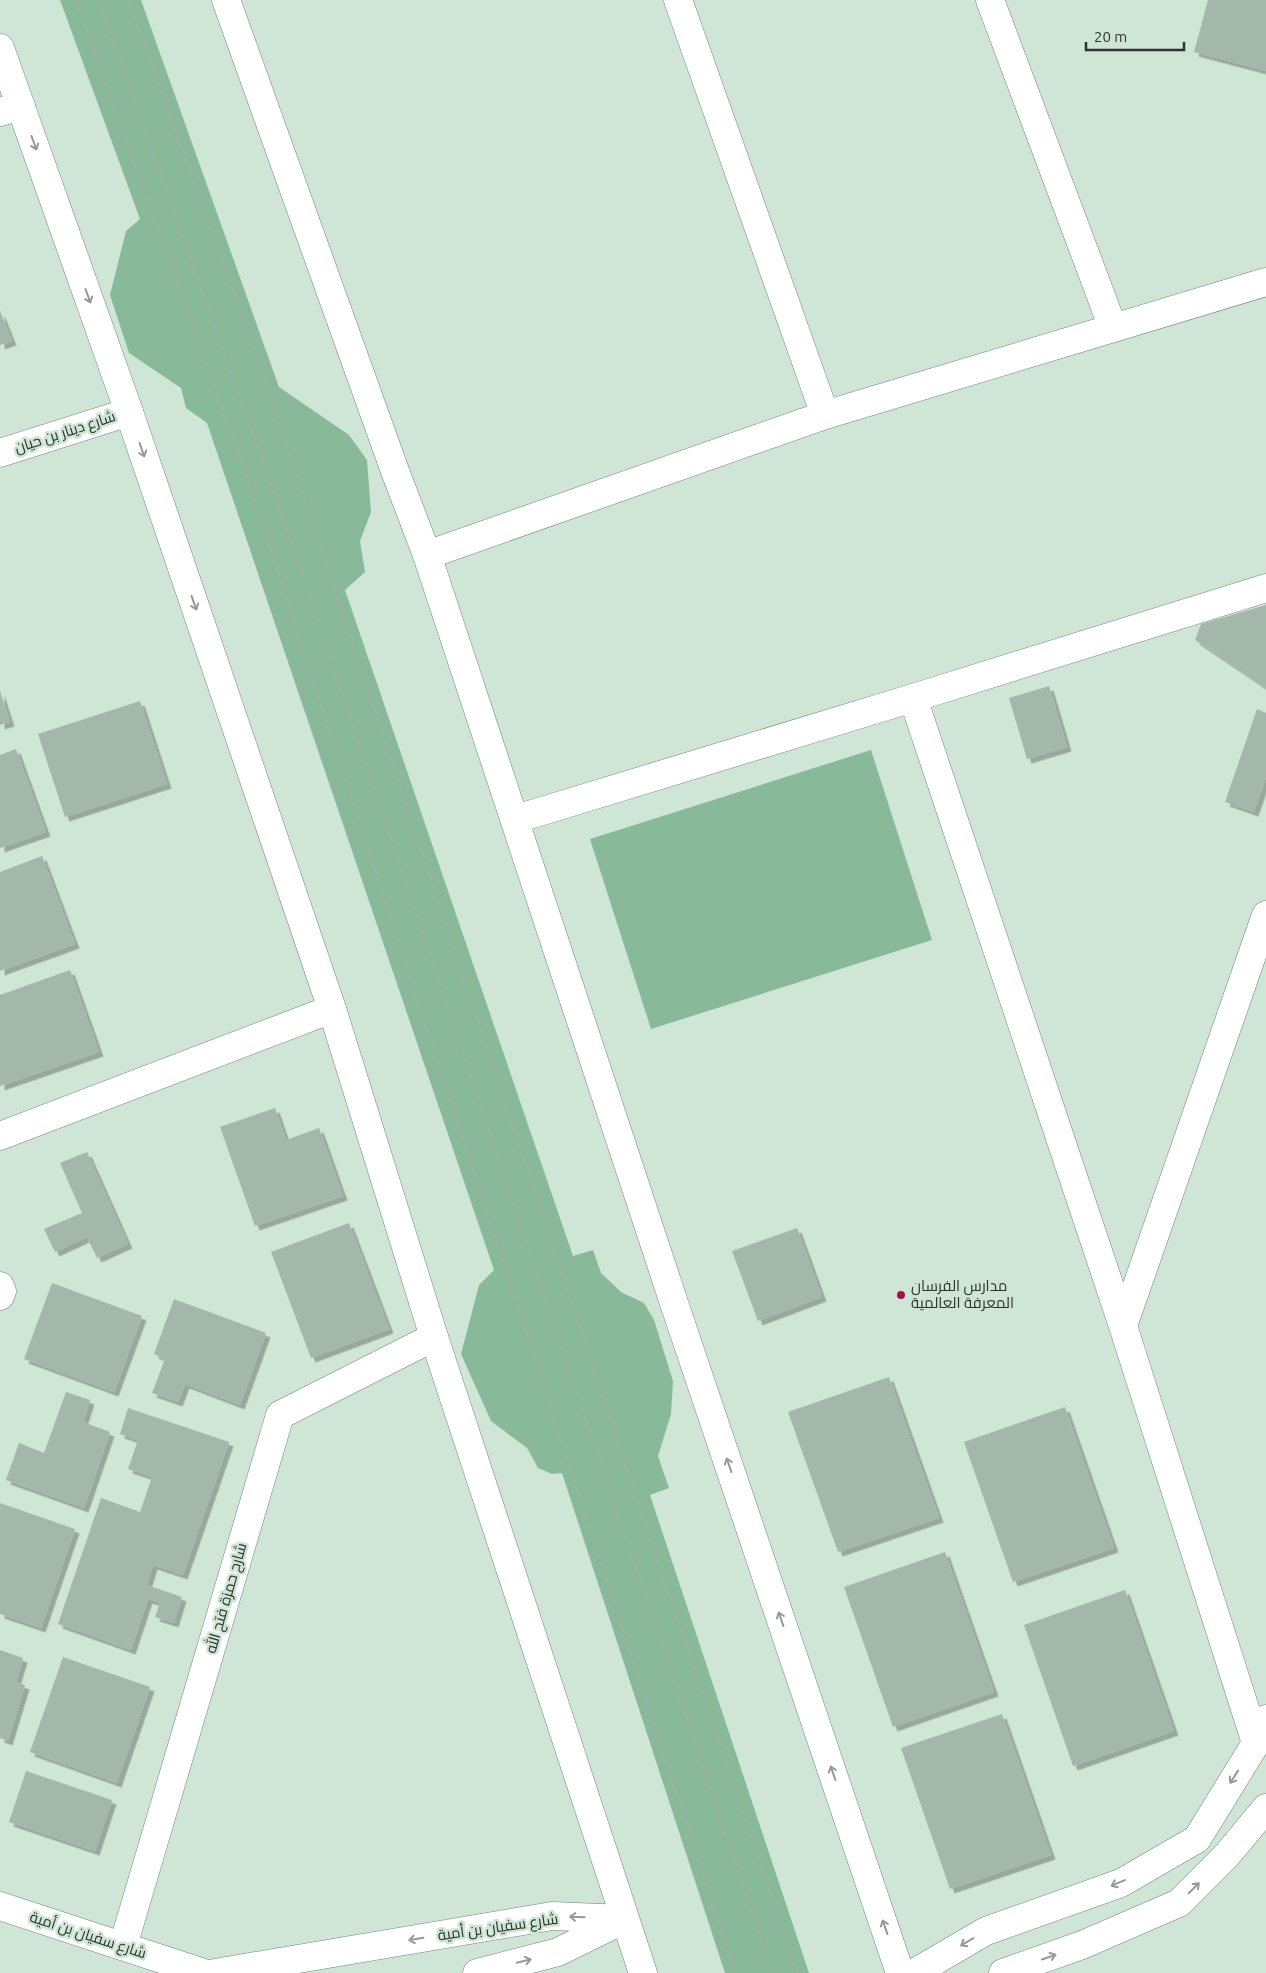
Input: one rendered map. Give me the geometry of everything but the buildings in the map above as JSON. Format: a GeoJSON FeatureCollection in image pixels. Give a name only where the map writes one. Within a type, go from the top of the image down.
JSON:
{"type":"FeatureCollection","features":[{"type":"Feature","properties":{"kind":"street"},"geometry":{"type":"LineString","coordinates":[[226,0],[427,555],[516,819],[672,1296],[900,1973]]}},
{"type":"Feature","properties":{"kind":"street"},"geometry":{"type":"LineString","coordinates":[[678,0],[826,415]]}},
{"type":"Feature","properties":{"kind":"street"},"geometry":{"type":"LineString","coordinates":[[990,0],[1113,328]]}},
{"type":"Feature","properties":{"kind":"street"},"geometry":{"type":"LineString","coordinates":[[0,48],[10,109],[129,412],[332,1009],[434,1337],[643,1973]]}},
{"type":"Feature","properties":{"kind":"street"},"geometry":{"type":"LineString","coordinates":[[427,555],[826,415],[1266,282]]}},
{"type":"Feature","properties":{"kind":"street","name":"شارع دينار بن حيان"},"geometry":{"type":"LineString","coordinates":[[0,453],[129,412]]}},
{"type":"Feature","properties":{"kind":"street"},"geometry":{"type":"LineString","coordinates":[[516,819],[1266,588]]}},
{"type":"Feature","properties":{"kind":"street"},"geometry":{"type":"LineString","coordinates":[[913,698],[1261,1731],[1197,1839],[1121,1883],[986,1931],[914,1973]]}},
{"type":"Feature","properties":{"kind":"street"},"geometry":{"type":"LineString","coordinates":[[1123,1326],[1266,915]]}},
{"type":"Feature","properties":{"kind":"street"},"geometry":{"type":"LineString","coordinates":[[0,1136],[332,1009]]}},
{"type":"Feature","properties":{"kind":"street"},"geometry":{"type":"LineString","coordinates":[[0,1286],[2,1291],[0,1296]]}},
{"type":"Feature","properties":{"kind":"street","name":"شارح حمزة فتح الله"},"geometry":{"type":"LineString","coordinates":[[123,1946],[280,1415],[434,1337]]}},
{"type":"Feature","properties":{"kind":"street"},"geometry":{"type":"LineString","coordinates":[[1002,1973],[1082,1945],[1179,1903],[1227,1856],[1266,1808]]}},
{"type":"Feature","properties":{"kind":"street","name":"شارع سفيان بن أمية"},"geometry":{"type":"LineString","coordinates":[[0,1906],[204,1973]]}},
{"type":"Feature","properties":{"kind":"street","name":"شارع سفيان بن أمية"},"geometry":{"type":"LineString","coordinates":[[215,1973],[552,1916],[625,1919]]}},
{"type":"Feature","properties":{"kind":"street","name":"شارع سفيان بن أمية"},"geometry":{"type":"LineString","coordinates":[[477,1973],[558,1952],[625,1919]]}},
{"type":"Feature","properties":{"kind":"path"},"geometry":{"type":"LineString","coordinates":[[76,0],[249,484],[735,1973]]}},
{"type":"Feature","properties":{"kind":"path"},"geometry":{"type":"LineString","coordinates":[[98,0],[298,561],[772,1973]]}},
{"type":"Feature","properties":{"kind":"path"},"geometry":{"type":"LineString","coordinates":[[128,0],[266,379],[636,1497],[797,1973]]}},
{"type":"Feature","properties":{"kind":"green space"},"geometry":{"type":"Polygon","coordinates":[[[60,0],[141,0],[279,387],[349,435],[367,460],[371,512],[360,541],[365,572],[345,590],[573,1256],[593,1250],[601,1273],[621,1292],[644,1303],[654,1320],[673,1381],[671,1414],[658,1456],[669,1488],[650,1495],[809,1973],[725,1973],[562,1473],[552,1474],[538,1468],[527,1448],[491,1421],[461,1354],[479,1285],[494,1270],[207,423],[186,408],[181,388],[129,353],[110,295],[126,231],[140,219],[60,0]]]}},
{"type":"Feature","properties":{"kind":"green space"},"geometry":{"type":"Polygon","coordinates":[[[871,750],[932,940],[651,1029],[590,839],[871,750]]]}},
{"type":"Feature","properties":{"kind":"place","name":"مدارس الفرسان المعرفة العالمية"},"geometry":{"type":"Point","coordinates":[901,1295]}}]}
